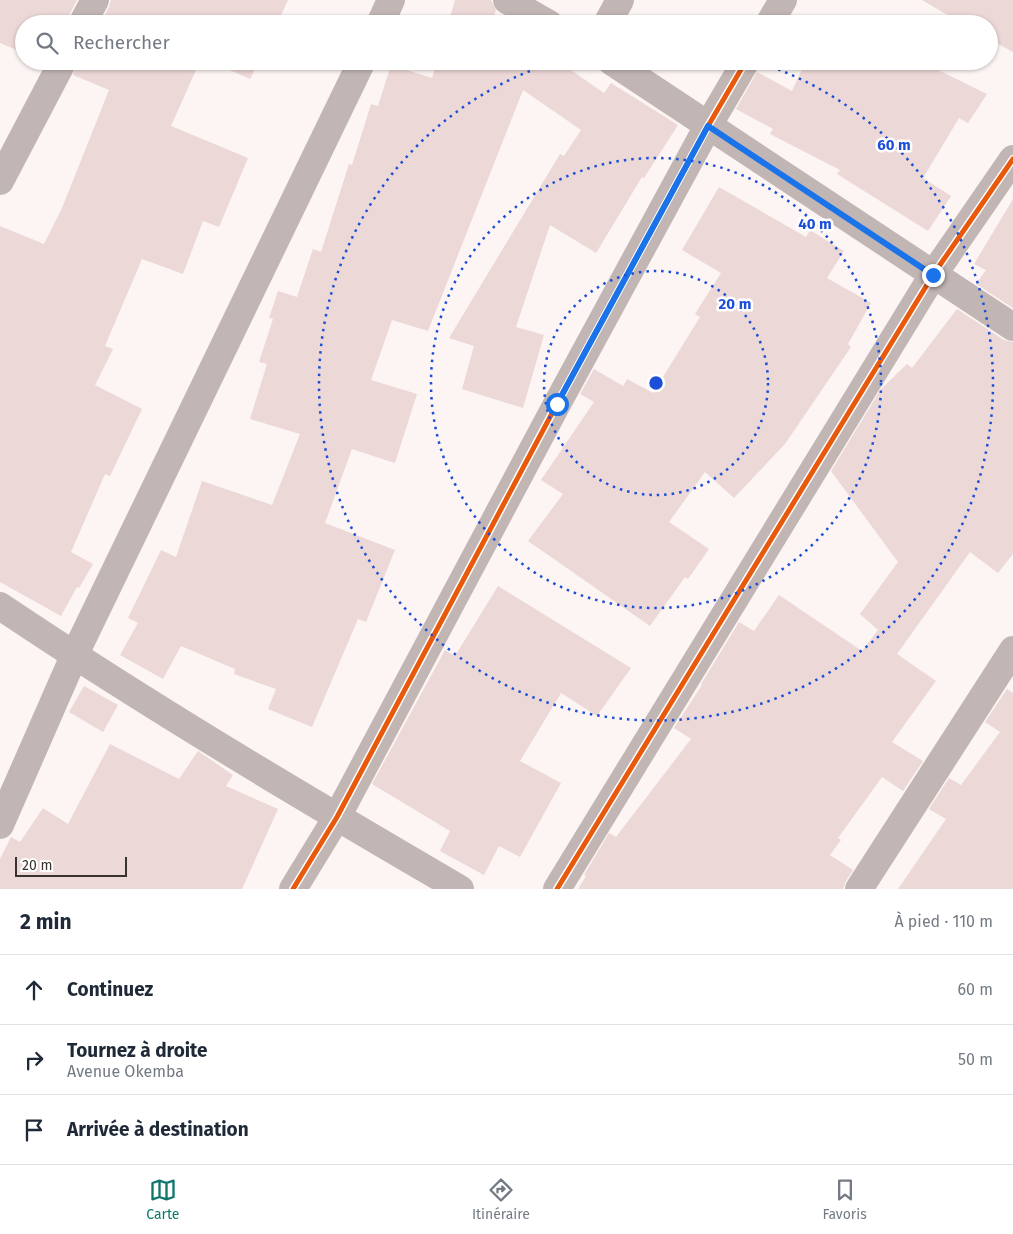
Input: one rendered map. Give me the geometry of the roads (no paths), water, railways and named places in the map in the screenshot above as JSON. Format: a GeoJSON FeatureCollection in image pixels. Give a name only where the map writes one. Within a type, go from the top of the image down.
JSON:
{"type":"FeatureCollection","features":[{"type":"Feature","properties":{"kind":"street"},"geometry":{"type":"LineString","coordinates":[[87,15],[95,0]]}},
{"type":"Feature","properties":{"kind":"street"},"geometry":{"type":"LineString","coordinates":[[384,15],[391,0]]}},
{"type":"Feature","properties":{"kind":"street"},"geometry":{"type":"LineString","coordinates":[[507,0],[533,15]]}},
{"type":"Feature","properties":{"kind":"street"},"geometry":{"type":"LineString","coordinates":[[612,15],[620,0]]}},
{"type":"Feature","properties":{"kind":"street"},"geometry":{"type":"LineString","coordinates":[[774,15],[783,0]]}},
{"type":"Feature","properties":{"kind":"street"},"geometry":{"type":"LineString","coordinates":[[0,182],[58,70]]}},
{"type":"Feature","properties":{"kind":"street"},"geometry":{"type":"LineString","coordinates":[[0,825],[74,656],[358,70]]}},
{"type":"Feature","properties":{"kind":"street"},"geometry":{"type":"LineString","coordinates":[[624,70],[1013,327]]}},
{"type":"Feature","properties":{"kind":"street"},"geometry":{"type":"LineString","coordinates":[[293,889],[337,817],[557,404],[708,126],[741,70]]}},
{"type":"Feature","properties":{"kind":"street"},"geometry":{"type":"LineString","coordinates":[[556,889],[933,275],[1013,159]]}},
{"type":"Feature","properties":{"kind":"street"},"geometry":{"type":"LineString","coordinates":[[0,606],[74,656],[337,817],[460,889]]}},
{"type":"Feature","properties":{"kind":"street"},"geometry":{"type":"LineString","coordinates":[[859,889],[1013,650]]}}]}
